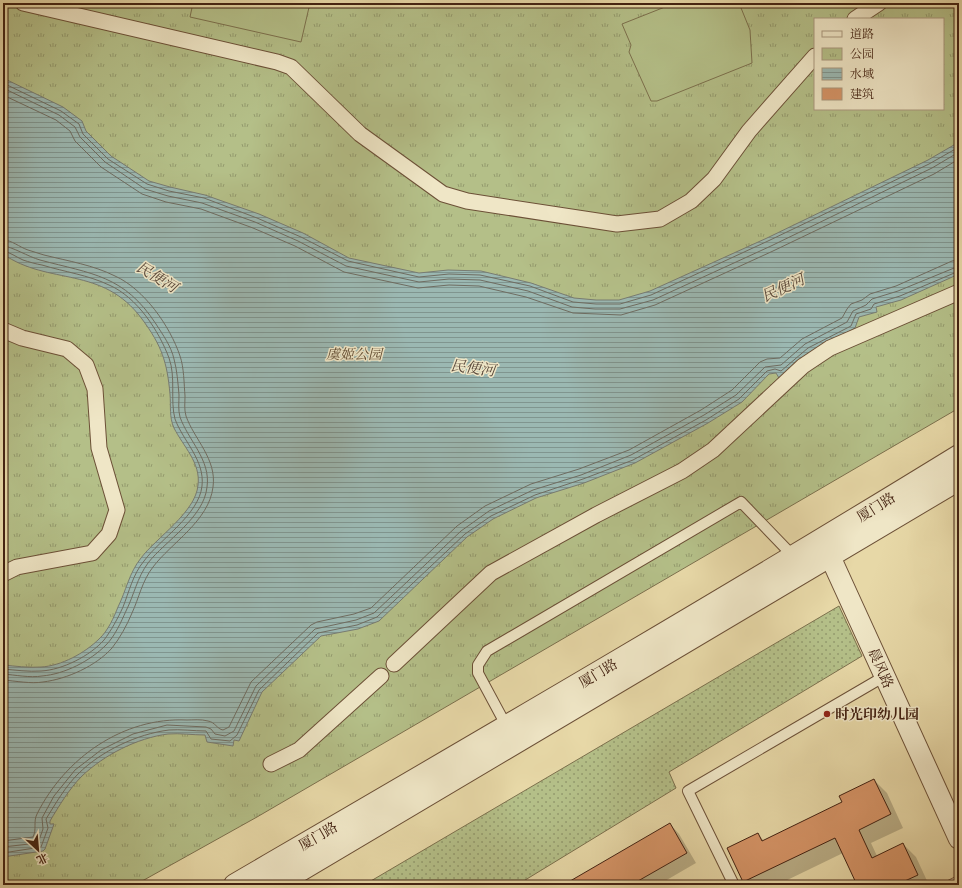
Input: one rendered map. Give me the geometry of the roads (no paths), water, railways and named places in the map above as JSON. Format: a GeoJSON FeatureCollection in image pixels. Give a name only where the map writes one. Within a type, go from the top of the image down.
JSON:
{"type":"FeatureCollection","features":[{"type":"Feature","properties":{"kind":"street"},"geometry":{"type":"LineString","coordinates":[[23,3],[277,62],[291,67],[360,134],[443,194],[467,201],[617,224],[660,219],[691,201],[714,179],[749,131],[814,57]]}},
{"type":"Feature","properties":{"kind":"street"},"geometry":{"type":"LineString","coordinates":[[857,18],[880,3]]}},
{"type":"Feature","properties":{"kind":"street"},"geometry":{"type":"LineString","coordinates":[[394,664],[492,573],[694,463],[713,450],[803,366],[824,352],[865,331],[959,292]]}},
{"type":"Feature","properties":{"kind":"street"},"geometry":{"type":"LineString","coordinates":[[3,330],[22,338],[67,349],[86,365],[94,388],[99,448],[117,510],[109,534],[92,553],[18,567],[3,574]]}},
{"type":"Feature","properties":{"kind":"street","name":"厦门路"},"geometry":{"type":"LineString","coordinates":[[276,885],[826,548],[959,456]]}},
{"type":"Feature","properties":{"kind":"street","name":"厦门路"},"geometry":{"type":"LineString","coordinates":[[235,885],[508,727],[794,557],[826,548],[959,479]]}},
{"type":"Feature","properties":{"kind":"street","name":"晨风路"},"geometry":{"type":"LineString","coordinates":[[826,548],[959,839]]}},
{"type":"Feature","properties":{"kind":"street"},"geometry":{"type":"LineString","coordinates":[[271,764],[299,750],[381,676]]}},
{"type":"Feature","properties":{"kind":"lane"},"geometry":{"type":"LineString","coordinates":[[508,727],[478,673],[478,665],[487,650],[740,502],[794,557]]}},
{"type":"Feature","properties":{"kind":"lane"},"geometry":{"type":"LineString","coordinates":[[734,885],[688,791],[885,676]]}},
{"type":"Feature","properties":{"kind":"lane"},"geometry":{"type":"LineString","coordinates":[[951,885],[959,881]]}},
{"type":"Feature","properties":{"kind":"water","name":"民便河"},"geometry":{"type":"Polygon","coordinates":[[[3,78],[63,107],[82,121],[86,131],[111,156],[149,181],[205,195],[259,214],[303,233],[349,258],[419,273],[448,270],[481,271],[531,283],[574,298],[596,300],[619,300],[650,291],[767,238],[928,160],[959,142],[959,274],[901,300],[876,307],[877,312],[859,317],[855,328],[810,352],[779,378],[776,373],[769,374],[742,402],[708,423],[635,463],[584,483],[536,498],[493,519],[467,537],[379,621],[358,629],[321,636],[262,692],[239,741],[234,740],[233,746],[207,742],[205,735],[168,734],[145,739],[122,749],[100,761],[82,776],[73,786],[50,821],[50,824],[54,824],[43,851],[3,857],[3,665],[36,667],[57,664],[80,654],[99,639],[113,619],[131,576],[141,558],[183,515],[190,505],[196,495],[198,477],[194,462],[172,424],[169,383],[165,363],[159,346],[142,319],[126,302],[110,291],[93,283],[38,270],[21,264],[3,254],[3,78]]]}},
{"type":"Feature","properties":{"kind":"place","name":"时光印幼儿园"},"geometry":{"type":"Point","coordinates":[827,714]}},
{"type":"Feature","properties":{"kind":"park label","name":"虞姬公园"},"geometry":{"type":"Point","coordinates":[354,354]}}]}
